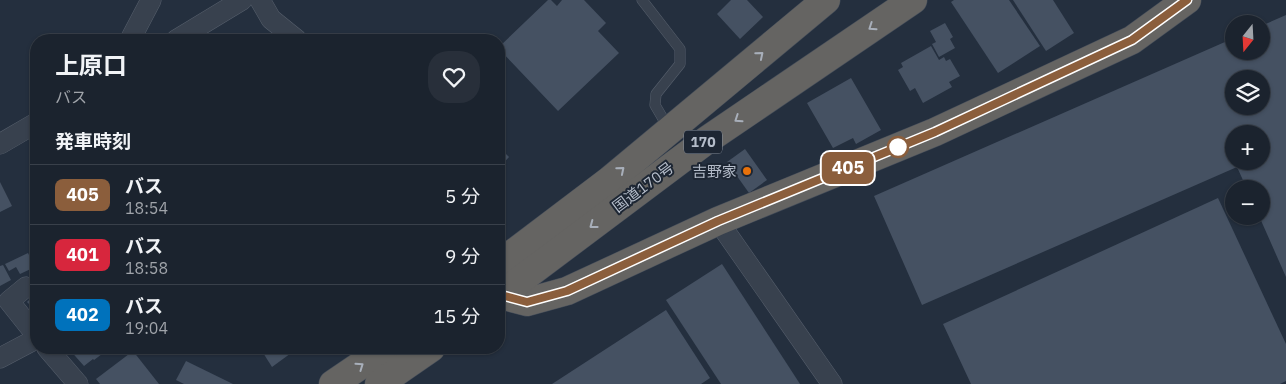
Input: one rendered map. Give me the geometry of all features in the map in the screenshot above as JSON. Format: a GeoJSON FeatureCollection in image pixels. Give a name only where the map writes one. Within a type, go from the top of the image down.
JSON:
{"type":"FeatureCollection","features":[{"type":"Feature","properties":{"kind":"highway","name":"国道170号"},"geometry":{"type":"LineString","coordinates":[[505,259],[610,180],[826,0]]}},
{"type":"Feature","properties":{"kind":"highway","name":"国道170号"},"geometry":{"type":"LineString","coordinates":[[505,290],[707,140],[913,0]]}},
{"type":"Feature","properties":{"kind":"highway","name":"国道170号"},"geometry":{"type":"LineString","coordinates":[[505,295],[527,302],[567,291],[718,221],[935,132],[1123,44],[1140,35],[1187,0]]}},
{"type":"Feature","properties":{"kind":"highway"},"geometry":{"type":"LineString","coordinates":[[334,384],[377,354]]}},
{"type":"Feature","properties":{"kind":"highway"},"geometry":{"type":"LineString","coordinates":[[379,384],[422,354]]}},
{"type":"Feature","properties":{"kind":"street"},"geometry":{"type":"LineString","coordinates":[[133,34],[151,0]]}},
{"type":"Feature","properties":{"kind":"street"},"geometry":{"type":"LineString","coordinates":[[186,34],[242,0]]}},
{"type":"Feature","properties":{"kind":"street"},"geometry":{"type":"LineString","coordinates":[[260,0],[271,19],[290,34]]}},
{"type":"Feature","properties":{"kind":"street"},"geometry":{"type":"LineString","coordinates":[[0,144],[30,126]]}},
{"type":"Feature","properties":{"kind":"street"},"geometry":{"type":"LineString","coordinates":[[718,221],[832,384]]}},
{"type":"Feature","properties":{"kind":"street"},"geometry":{"type":"LineString","coordinates":[[26,287],[9,301],[30,327]]}},
{"type":"Feature","properties":{"kind":"street"},"geometry":{"type":"LineString","coordinates":[[0,358],[30,342]]}},
{"type":"Feature","properties":{"kind":"street"},"geometry":{"type":"LineString","coordinates":[[52,354],[78,384]]}},
{"type":"Feature","properties":{"kind":"lane"},"geometry":{"type":"LineString","coordinates":[[642,0],[680,49],[680,64],[656,94],[655,105],[670,130]]}},
{"type":"Feature","properties":{"kind":"building"},"geometry":{"type":"Polygon","coordinates":[[[548,0],[551,0],[557,6],[562,0],[584,0],[606,23],[598,31],[619,53],[558,111],[505,55],[505,41],[548,0]]]}},
{"type":"Feature","properties":{"kind":"building"},"geometry":{"type":"Polygon","coordinates":[[[731,0],[747,0],[763,17],[740,39],[717,14],[731,0]]]}},
{"type":"Feature","properties":{"kind":"building"},"geometry":{"type":"Polygon","coordinates":[[[954,0],[1009,0],[1040,46],[998,73],[951,2],[954,0]]]}},
{"type":"Feature","properties":{"kind":"building"},"geometry":{"type":"Polygon","coordinates":[[[1013,0],[1053,0],[1074,33],[1046,51],[1013,0]]]}},
{"type":"Feature","properties":{"kind":"building"},"geometry":{"type":"Polygon","coordinates":[[[1286,15],[1286,277],[1263,225],[1270,225],[1270,180],[1243,180],[1238,170],[1270,170],[1270,125],[1225,125],[1225,170],[1230,170],[922,305],[874,196],[1225,42],[1225,60],[1270,60],[1270,22],[1286,15]]]}},
{"type":"Feature","properties":{"kind":"building"},"geometry":{"type":"Polygon","coordinates":[[[945,23],[953,37],[950,39],[955,48],[939,57],[932,44],[936,42],[930,31],[945,23]]]}},
{"type":"Feature","properties":{"kind":"building"},"geometry":{"type":"Polygon","coordinates":[[[931,46],[939,60],[944,57],[946,61],[950,59],[960,76],[949,82],[952,87],[923,103],[915,88],[910,91],[898,70],[903,67],[901,63],[931,46]]]}},
{"type":"Feature","properties":{"kind":"building"},"geometry":{"type":"Polygon","coordinates":[[[851,78],[881,130],[856,144],[853,138],[833,148],[807,103],[851,78]]]}},
{"type":"Feature","properties":{"kind":"building","name":"吉野家"},"geometry":{"type":"Polygon","coordinates":[[[745,149],[767,180],[749,193],[727,162],[745,149]]]}},
{"type":"Feature","properties":{"kind":"building"},"geometry":{"type":"Polygon","coordinates":[[[505,153],[509,157],[505,161],[505,153]]]}},
{"type":"Feature","properties":{"kind":"building"},"geometry":{"type":"Polygon","coordinates":[[[0,182],[12,206],[0,212],[0,182]]]}},
{"type":"Feature","properties":{"kind":"building"},"geometry":{"type":"Polygon","coordinates":[[[1218,198],[1225,213],[1225,225],[1231,225],[1286,344],[1286,381],[1280,384],[971,384],[943,324],[1218,198]]]}},
{"type":"Feature","properties":{"kind":"building"},"geometry":{"type":"Polygon","coordinates":[[[28,253],[30,257],[30,269],[20,274],[16,267],[9,271],[5,264],[28,253]]]}},
{"type":"Feature","properties":{"kind":"building"},"geometry":{"type":"Polygon","coordinates":[[[722,264],[800,384],[721,384],[666,300],[722,264]]]}},
{"type":"Feature","properties":{"kind":"building"},"geometry":{"type":"Polygon","coordinates":[[[3,265],[11,280],[0,286],[0,266],[3,265]]]}},
{"type":"Feature","properties":{"kind":"building"},"geometry":{"type":"Polygon","coordinates":[[[666,310],[710,378],[701,384],[552,384],[666,310]]]}},
{"type":"Feature","properties":{"kind":"building"},"geometry":{"type":"Polygon","coordinates":[[[73,354],[102,354],[93,359],[84,366],[73,354]]]}},
{"type":"Feature","properties":{"kind":"building"},"geometry":{"type":"Polygon","coordinates":[[[129,354],[135,354],[159,384],[100,384],[96,379],[129,354]]]}},
{"type":"Feature","properties":{"kind":"building"},"geometry":{"type":"Polygon","coordinates":[[[264,354],[290,354],[272,367],[264,354]]]}},
{"type":"Feature","properties":{"kind":"building"},"geometry":{"type":"Polygon","coordinates":[[[186,361],[233,384],[184,384],[176,380],[186,361]]]}},
{"type":"Feature","properties":{"kind":"bus line","name":"405"},"geometry":{"type":"LineString","coordinates":[[505,296],[527,302],[567,291],[718,221],[935,132],[1132,40],[1187,0]]}},
{"type":"Feature","properties":{"kind":"place","name":"吉野家"},"geometry":{"type":"Point","coordinates":[747,171]}}]}
